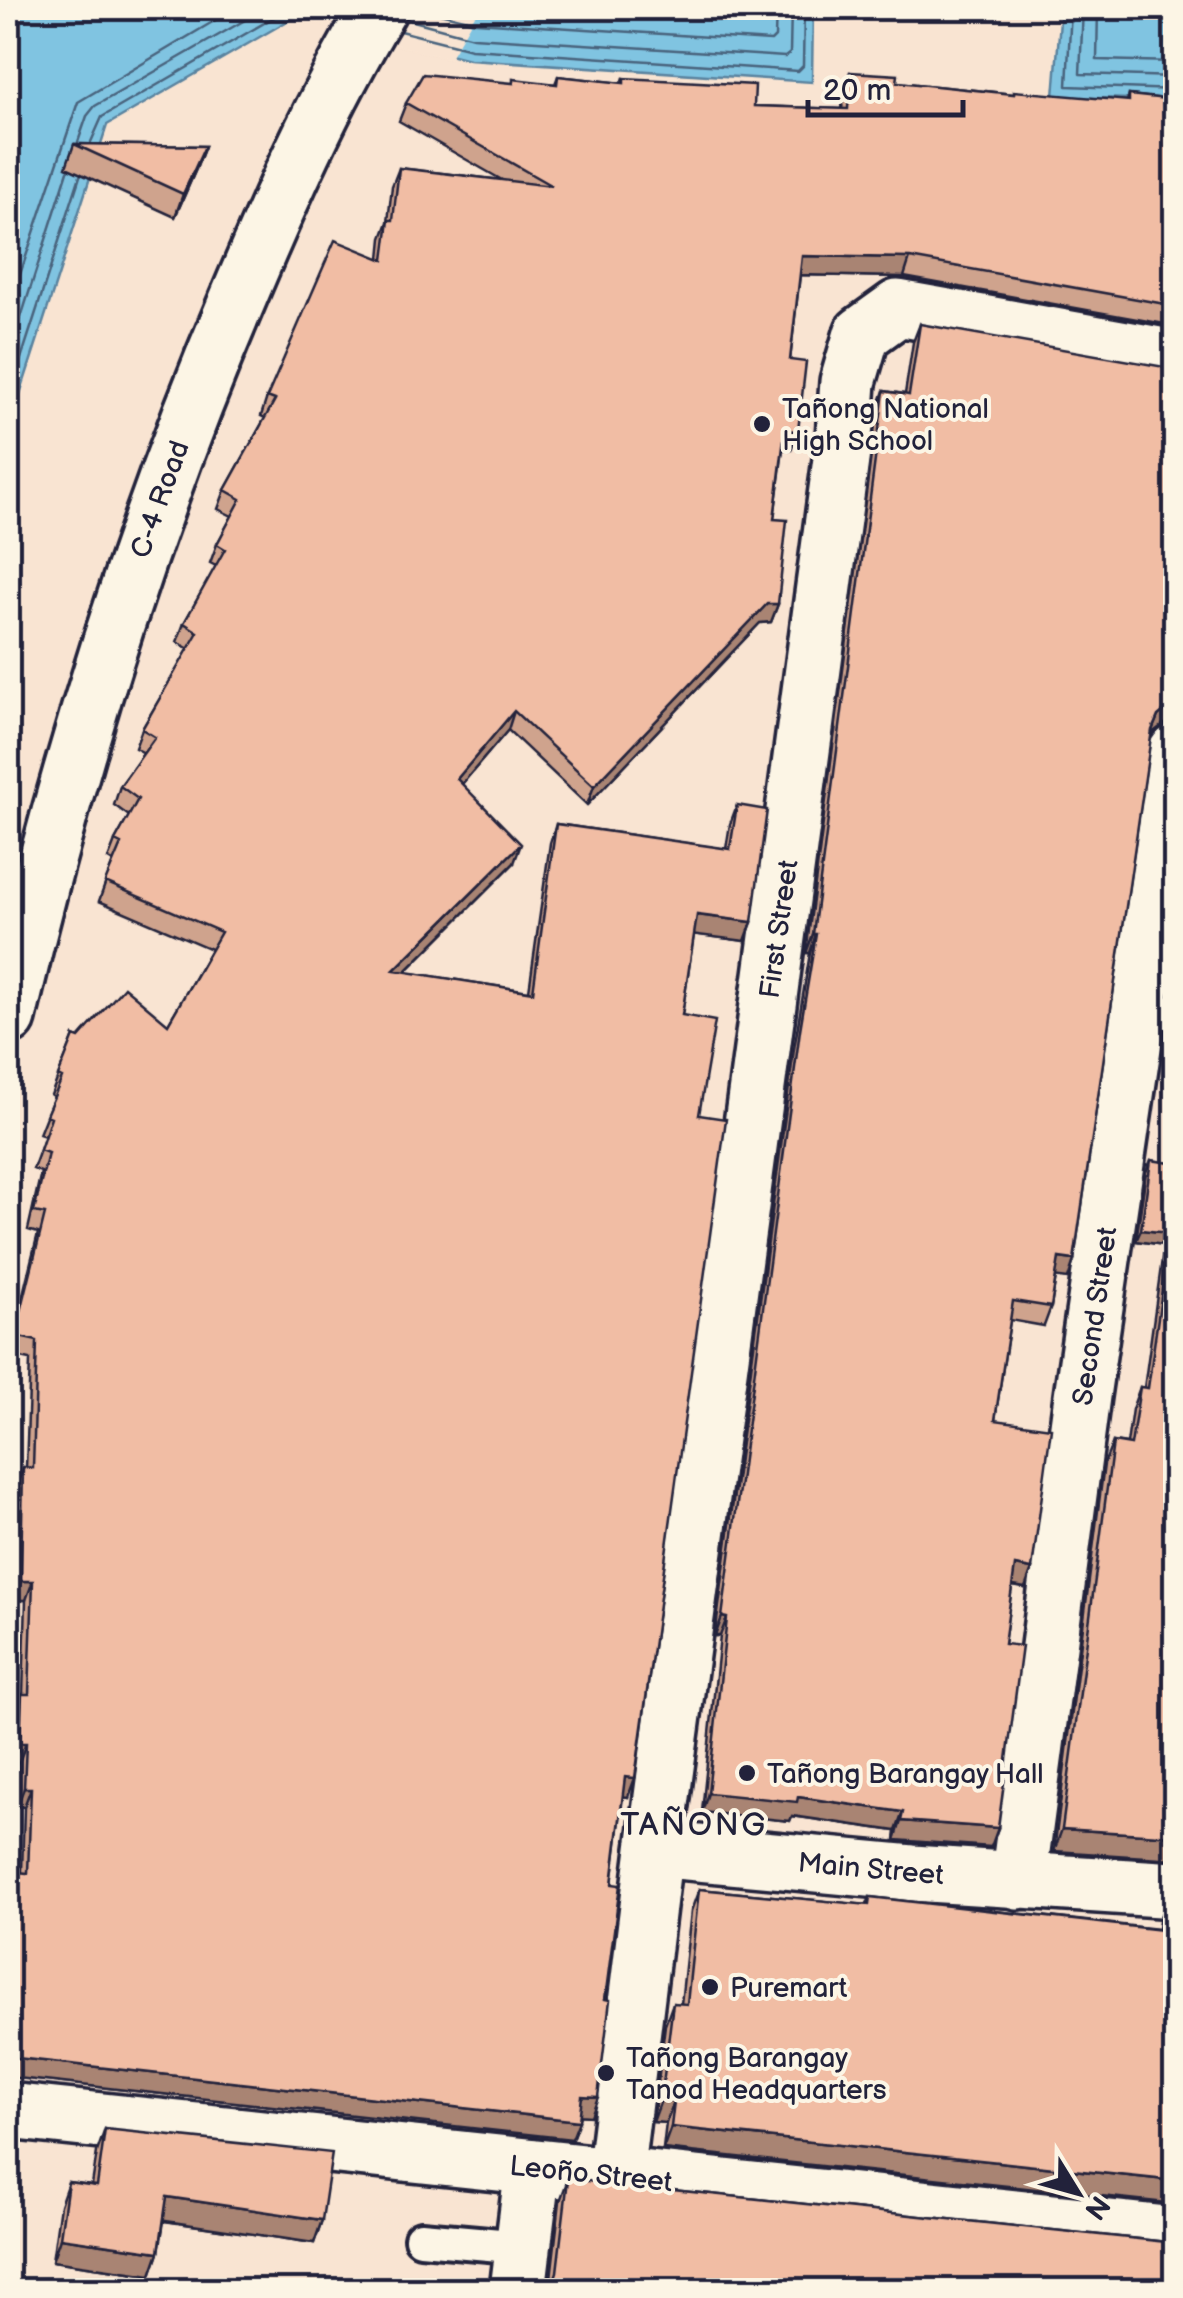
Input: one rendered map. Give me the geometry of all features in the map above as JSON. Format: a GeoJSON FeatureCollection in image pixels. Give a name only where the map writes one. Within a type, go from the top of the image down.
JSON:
{"type":"FeatureCollection","features":[{"type":"Feature","properties":{"kind":"main road","name":"C-4 Road"},"geometry":{"type":"LineString","coordinates":[[8,1016],[37,889],[85,718],[140,550],[201,385],[270,221],[346,62],[371,20]]}},
{"type":"Feature","properties":{"kind":"main road","name":"First Street"},"geometry":{"type":"LineString","coordinates":[[655,1849],[844,437],[848,382],[862,334],[898,308],[1176,358]]}},
{"type":"Feature","properties":{"kind":"main road","name":"Second Street"},"geometry":{"type":"LineString","coordinates":[[1018,1881],[1074,1450],[1157,1011],[1176,753]]}},
{"type":"Feature","properties":{"kind":"main road","name":"Main Street"},"geometry":{"type":"LineString","coordinates":[[655,1849],[1018,1881],[1176,1890]]}},
{"type":"Feature","properties":{"kind":"main road"},"geometry":{"type":"LineString","coordinates":[[616,2176],[655,1849]]}},
{"type":"Feature","properties":{"kind":"main road","name":"Leoño Street"},"geometry":{"type":"LineString","coordinates":[[8,2111],[1176,2234]]}},
{"type":"Feature","properties":{"kind":"main road"},"geometry":{"type":"LineString","coordinates":[[521,2269],[533,2166]]}},
{"type":"Feature","properties":{"kind":"lane"},"geometry":{"type":"LineString","coordinates":[[421,2238],[521,2269]]}},
{"type":"Feature","properties":{"kind":"water"},"geometry":{"type":"Polygon","coordinates":[[[8,8],[813,8],[812,82],[469,59],[298,15],[107,125],[8,431],[8,8]]]}},
{"type":"Feature","properties":{"kind":"water"},"geometry":{"type":"Polygon","coordinates":[[[1061,8],[1175,8],[1175,100],[1054,97],[1061,8]]]}},
{"type":"Feature","properties":{"kind":"pier"},"geometry":{"type":"Polygon","coordinates":[[[326,8],[479,8],[449,59],[316,24],[326,8]]]}},
{"type":"Feature","properties":{"kind":"building"},"geometry":{"type":"Polygon","coordinates":[[[850,72],[898,75],[897,82],[1014,94],[1129,101],[1129,95],[1176,100],[1176,306],[910,258],[802,256],[790,360],[806,362],[798,431],[785,430],[774,519],[787,520],[778,604],[767,604],[594,786],[514,711],[457,779],[521,844],[394,970],[533,992],[556,824],[730,849],[737,805],[767,810],[752,922],[697,915],[682,1015],[715,1021],[699,1115],[726,1119],[635,1778],[625,1777],[612,1884],[620,1885],[605,1999],[610,2000],[598,2097],[582,2096],[579,2121],[8,2057],[13,1977],[8,1976],[8,1871],[28,1873],[31,1788],[24,1788],[26,1743],[20,1743],[22,1694],[29,1694],[33,1581],[21,1581],[23,1467],[33,1468],[37,1341],[15,1336],[45,1214],[34,1212],[48,1153],[40,1150],[51,1117],[46,1115],[74,1036],[79,1038],[124,987],[168,1024],[221,932],[105,882],[121,844],[115,841],[138,799],[120,786],[155,737],[142,729],[198,632],[184,623],[225,549],[217,544],[241,499],[225,490],[275,400],[267,397],[335,240],[384,260],[399,168],[552,186],[406,103],[423,74],[513,83],[513,79],[557,84],[558,76],[624,83],[624,78],[755,85],[754,106],[848,109],[850,72]]]}},
{"type":"Feature","properties":{"kind":"building"},"geometry":{"type":"Polygon","coordinates":[[[74,144],[205,146],[183,194],[74,144]]]}},
{"type":"Feature","properties":{"kind":"building"},"geometry":{"type":"Polygon","coordinates":[[[920,324],[1176,369],[1176,705],[1158,716],[1152,730],[1074,1260],[1059,1258],[1051,1307],[1013,1301],[995,1420],[1051,1428],[1032,1569],[1015,1566],[1004,1644],[1022,1646],[998,1828],[901,1821],[903,1812],[798,1797],[797,1802],[708,1793],[727,1618],[722,1617],[816,934],[884,391],[909,395],[920,324]]]}},
{"type":"Feature","properties":{"kind":"building"},"geometry":{"type":"Polygon","coordinates":[[[1151,1160],[1176,1164],[1176,1227],[1171,1226],[1169,1233],[1141,1230],[1151,1160]]]}},
{"type":"Feature","properties":{"kind":"building"},"geometry":{"type":"Polygon","coordinates":[[[1171,1226],[1176,1227],[1176,1836],[1062,1829],[1113,1442],[1131,1445],[1140,1387],[1148,1388],[1171,1226]]]}},
{"type":"Feature","properties":{"kind":"building"},"geometry":{"type":"Polygon","coordinates":[[[699,1889],[869,1905],[870,1897],[1163,1930],[1167,1898],[1176,1898],[1176,2181],[671,2127],[674,2101],[661,2100],[673,2003],[687,2004],[699,1889]]]}},
{"type":"Feature","properties":{"kind":"building"},"geometry":{"type":"Polygon","coordinates":[[[105,2129],[332,2153],[322,2220],[167,2197],[159,2252],[60,2238],[68,2182],[97,2186],[105,2129]]]}},
{"type":"Feature","properties":{"kind":"building"},"geometry":{"type":"Polygon","coordinates":[[[568,2179],[1176,2243],[1176,2290],[546,2290],[552,2286],[557,2272],[568,2179]]]}},
{"type":"Feature","properties":{"kind":"place","name":"Tañong National High School"},"geometry":{"type":"Point","coordinates":[762,424]}},
{"type":"Feature","properties":{"kind":"place","name":"Tañong Barangay Hall"},"geometry":{"type":"Point","coordinates":[747,1773]}},
{"type":"Feature","properties":{"kind":"place","name":"Puremart"},"geometry":{"type":"Point","coordinates":[710,1987]}},
{"type":"Feature","properties":{"kind":"place","name":"Tañong Barangay Tanod Headquarters"},"geometry":{"type":"Point","coordinates":[606,2073]}},
{"type":"Feature","properties":{"kind":"district","name":"TAÑONG"},"geometry":{"type":"Point","coordinates":[694,1824]}}]}
